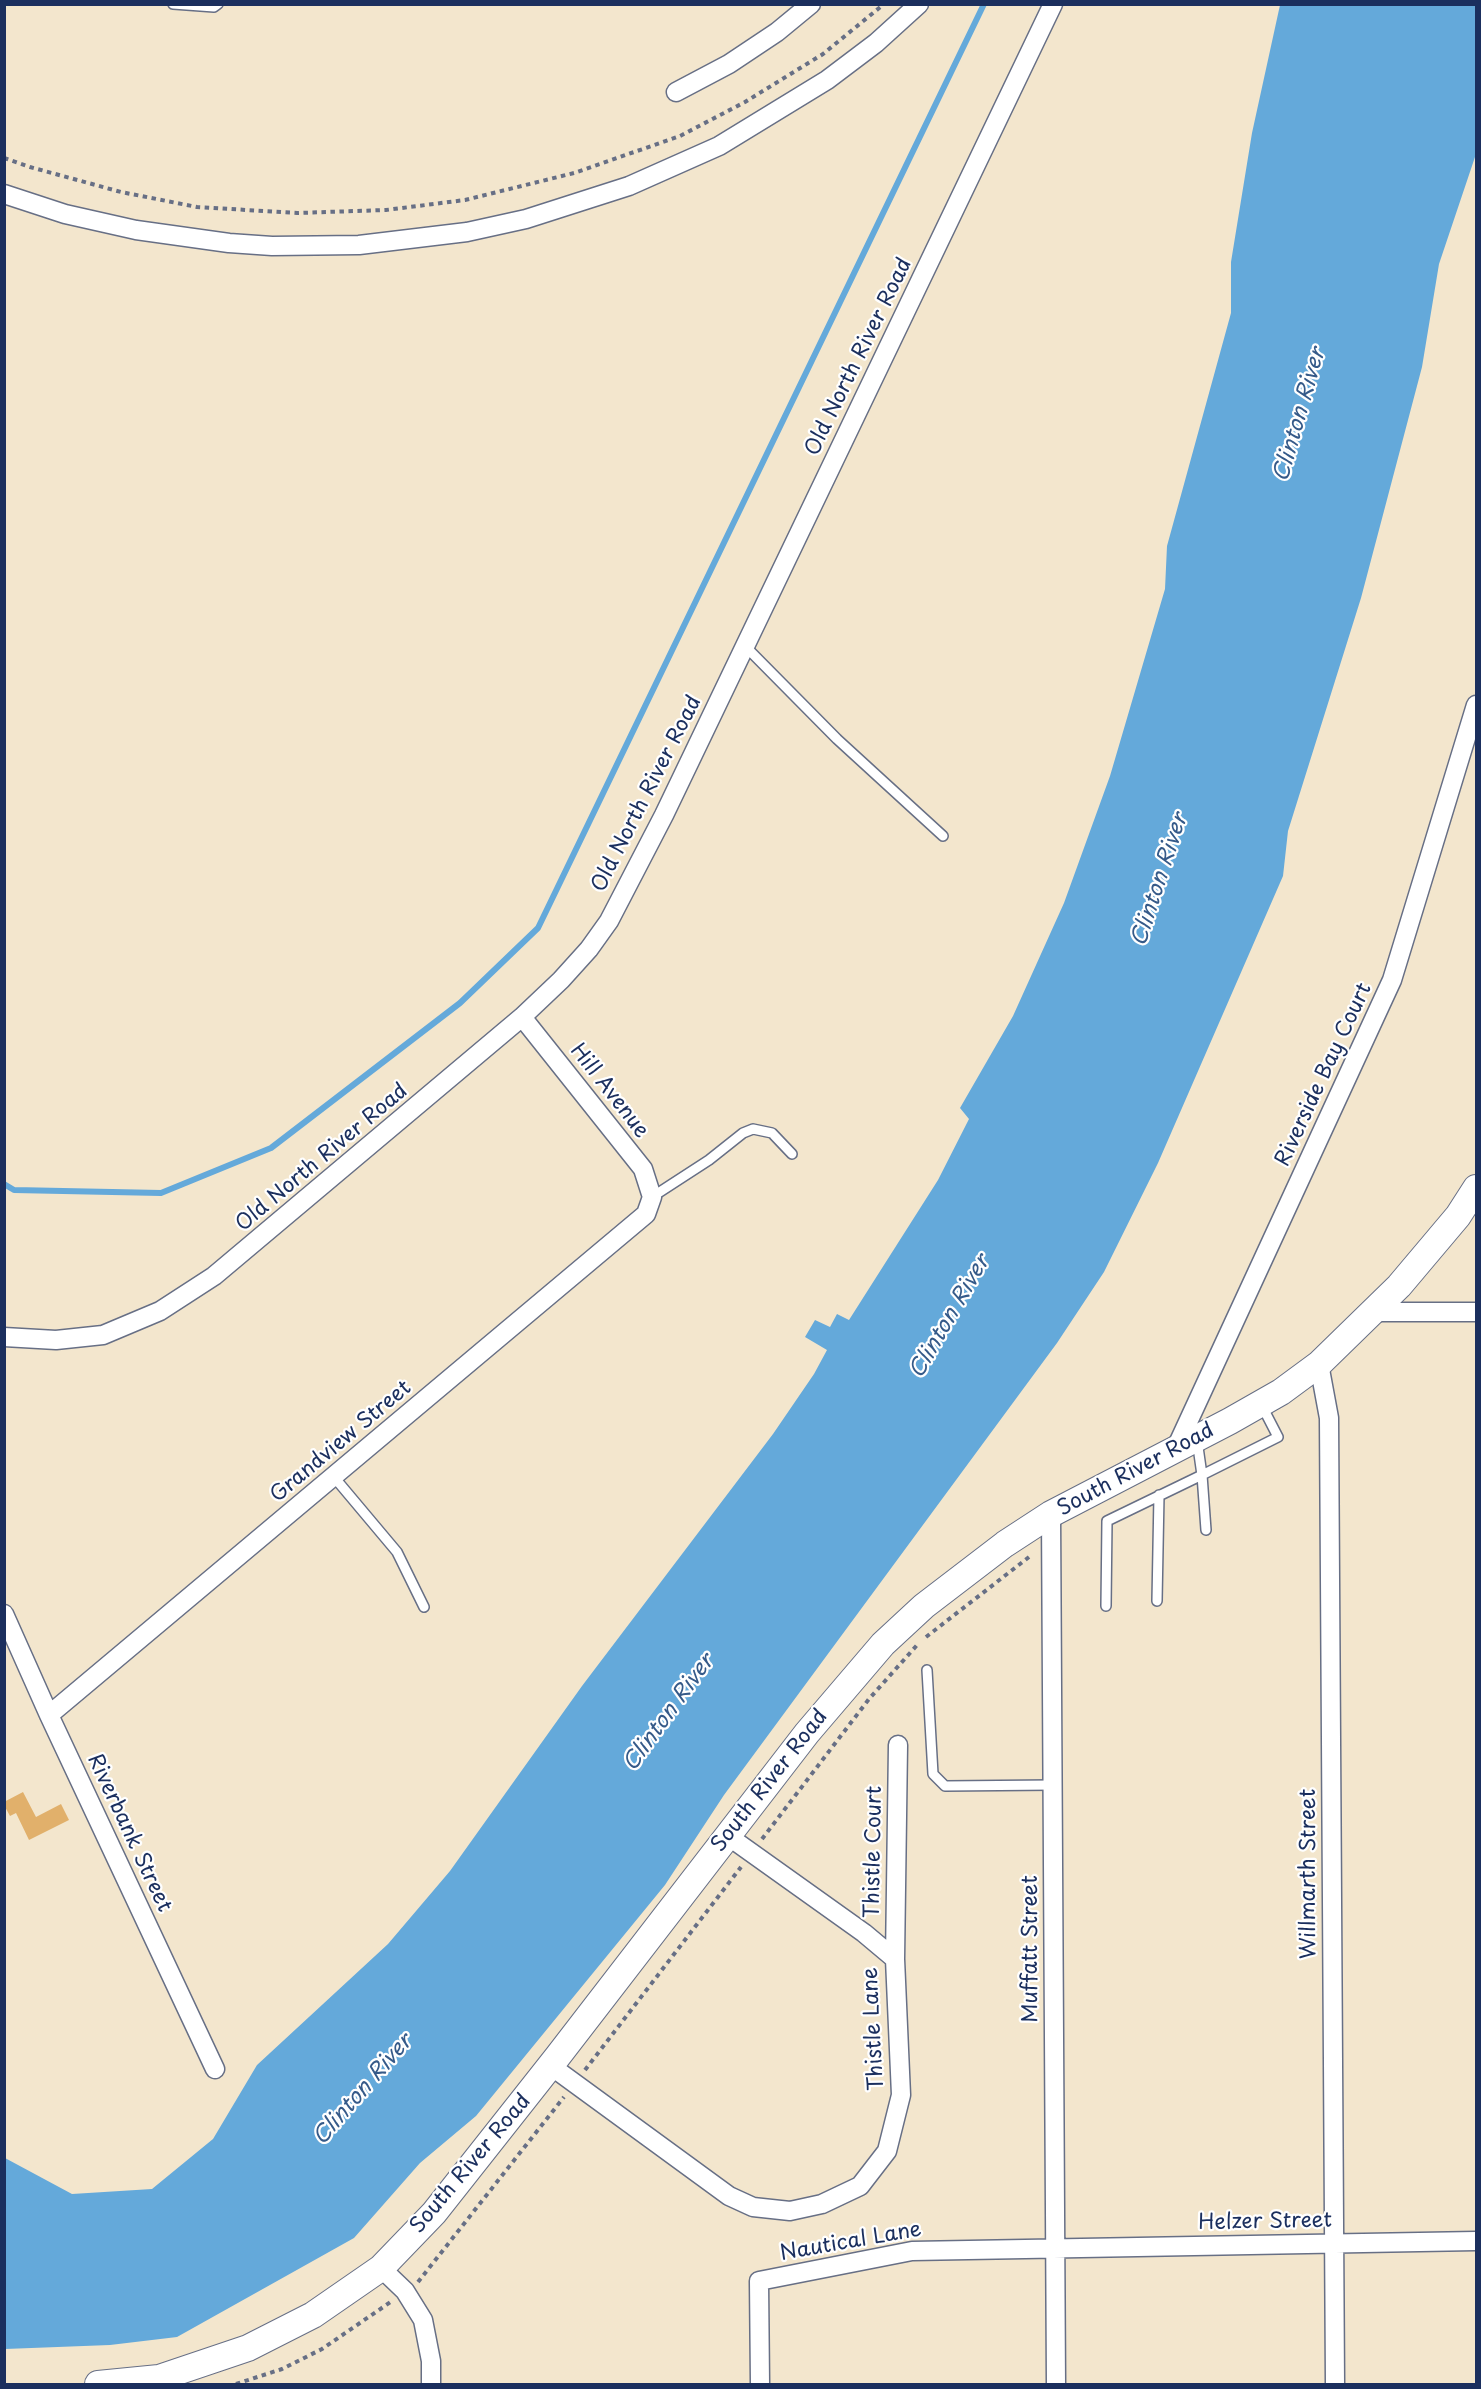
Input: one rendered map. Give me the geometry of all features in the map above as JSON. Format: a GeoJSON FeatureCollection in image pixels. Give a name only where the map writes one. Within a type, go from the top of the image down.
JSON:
{"type":"FeatureCollection","features":[{"type":"Feature","properties":{"kind":"street"},"geometry":{"type":"LineString","coordinates":[[676,92],[729,64],[811,4]]}},
{"type":"Feature","properties":{"kind":"street"},"geometry":{"type":"LineString","coordinates":[[4,194],[65,214],[136,230],[229,243],[272,246],[358,245],[466,232],[526,219],[610,193],[719,146],[827,80],[876,43],[920,4]]}},
{"type":"Feature","properties":{"kind":"street","name":"Old North River Road"},"geometry":{"type":"LineString","coordinates":[[4,1337],[56,1340],[83,1338],[113,1331],[160,1311],[240,1257],[522,1017],[561,980],[609,921],[664,815],[746,646],[1053,4]]}},
{"type":"Feature","properties":{"kind":"street","name":"Riverside Bay Court"},"geometry":{"type":"LineString","coordinates":[[1186,1443],[1392,980],[1476,705]]}},
{"type":"Feature","properties":{"kind":"street","name":"Hill Avenue"},"geometry":{"type":"LineString","coordinates":[[522,1017],[643,1169],[652,1197]]}},
{"type":"Feature","properties":{"kind":"street","name":"South River Road"},"geometry":{"type":"LineString","coordinates":[[98,2385],[159,2381],[282,2333],[313,2315],[381,2268],[434,2213],[551,2066],[807,1733],[883,1644],[964,1573],[1051,1514],[1261,1403],[1319,1364],[1376,1312],[1458,1216],[1476,1188]]}},
{"type":"Feature","properties":{"kind":"street","name":"Grandview Street"},"geometry":{"type":"LineString","coordinates":[[49,1715],[641,1220],[646,1214],[652,1197]]}},
{"type":"Feature","properties":{"kind":"street"},"geometry":{"type":"LineString","coordinates":[[1376,1312],[1476,1312]]}},
{"type":"Feature","properties":{"kind":"street","name":"Willmarth Street"},"geometry":{"type":"LineString","coordinates":[[1319,1364],[1329,1418],[1335,2385]]}},
{"type":"Feature","properties":{"kind":"street","name":"Muffatt Street"},"geometry":{"type":"LineString","coordinates":[[1051,1514],[1056,2385]]}},
{"type":"Feature","properties":{"kind":"street","name":"Riverbank Street"},"geometry":{"type":"LineString","coordinates":[[4,1614],[215,2069]]}},
{"type":"Feature","properties":{"kind":"street","name":"Thistle Court"},"geometry":{"type":"LineString","coordinates":[[895,1959],[898,1745]]}},
{"type":"Feature","properties":{"kind":"street","name":"Thistle Lane"},"geometry":{"type":"LineString","coordinates":[[551,2066],[729,2196],[753,2207],[790,2211],[822,2204],[860,2186],[887,2151],[901,2095],[895,1959],[728,1836]]}},
{"type":"Feature","properties":{"kind":"street","name":"Helzer Street"},"geometry":{"type":"LineString","coordinates":[[1055,2248],[1476,2241]]}},
{"type":"Feature","properties":{"kind":"street","name":"Nautical Lane"},"geometry":{"type":"LineString","coordinates":[[760,2385],[759,2281],[912,2251],[1055,2248]]}},
{"type":"Feature","properties":{"kind":"street"},"geometry":{"type":"LineString","coordinates":[[381,2268],[405,2290],[423,2320],[430,2361],[431,2385]]}},
{"type":"Feature","properties":{"kind":"lane"},"geometry":{"type":"LineString","coordinates":[[173,4],[214,7],[218,4]]}},
{"type":"Feature","properties":{"kind":"lane"},"geometry":{"type":"LineString","coordinates":[[746,646],[815,717],[943,836]]}},
{"type":"Feature","properties":{"kind":"lane"},"geometry":{"type":"LineString","coordinates":[[652,1197],[709,1160],[743,1133],[753,1129],[772,1133],[792,1154]]}},
{"type":"Feature","properties":{"kind":"lane"},"geometry":{"type":"LineString","coordinates":[[1106,1606],[1107,1521],[1278,1437],[1261,1403]]}},
{"type":"Feature","properties":{"kind":"lane"},"geometry":{"type":"LineString","coordinates":[[1186,1443],[1202,1475],[1206,1530]]}},
{"type":"Feature","properties":{"kind":"lane"},"geometry":{"type":"LineString","coordinates":[[334,1477],[397,1552],[424,1607]]}},
{"type":"Feature","properties":{"kind":"lane"},"geometry":{"type":"LineString","coordinates":[[1157,1601],[1159,1495]]}},
{"type":"Feature","properties":{"kind":"lane"},"geometry":{"type":"LineString","coordinates":[[927,1670],[933,1774],[945,1786],[1053,1785]]}},
{"type":"Feature","properties":{"kind":"path"},"geometry":{"type":"LineString","coordinates":[[4,158],[30,168],[120,192],[197,207],[297,213],[386,210],[465,200],[574,173],[680,136],[745,102],[823,54],[884,4]]}},
{"type":"Feature","properties":{"kind":"path"},"geometry":{"type":"LineString","coordinates":[[236,2385],[282,2369],[322,2349],[419,2281],[575,2083],[869,1699],[921,1641],[1052,1540]]}},
{"type":"Feature","properties":{"kind":"water","name":"Clinton River"},"geometry":{"type":"Polygon","coordinates":[[[1280,5],[1476,5],[1476,154],[1439,264],[1422,367],[1361,598],[1288,831],[1283,876],[1158,1163],[1104,1272],[1057,1343],[724,1795],[665,1885],[476,2116],[420,2163],[354,2238],[177,2337],[110,2345],[5,2349],[5,2158],[72,2194],[152,2189],[213,2139],[257,2065],[388,1944],[450,1871],[582,1686],[773,1434],[814,1374],[827,1350],[805,1337],[815,1320],[830,1327],[837,1314],[849,1320],[938,1180],[969,1119],[960,1108],[1013,1016],[1064,903],[1110,776],[1165,589],[1167,546],[1231,313],[1231,262],[1252,133],[1280,5]]]}},
{"type":"Feature","properties":{"kind":"building"},"geometry":{"type":"Polygon","coordinates":[[[23,1792],[36,1817],[61,1804],[69,1820],[29,1840],[16,1813],[10,1816],[4,1805],[4,1802],[23,1792]]]}},
{"type":"Feature","properties":{"kind":"waterway"},"geometry":{"type":"LineString","coordinates":[[4,1184],[14,1190],[161,1193],[271,1148],[460,1003],[538,928],[984,4]]}}]}
